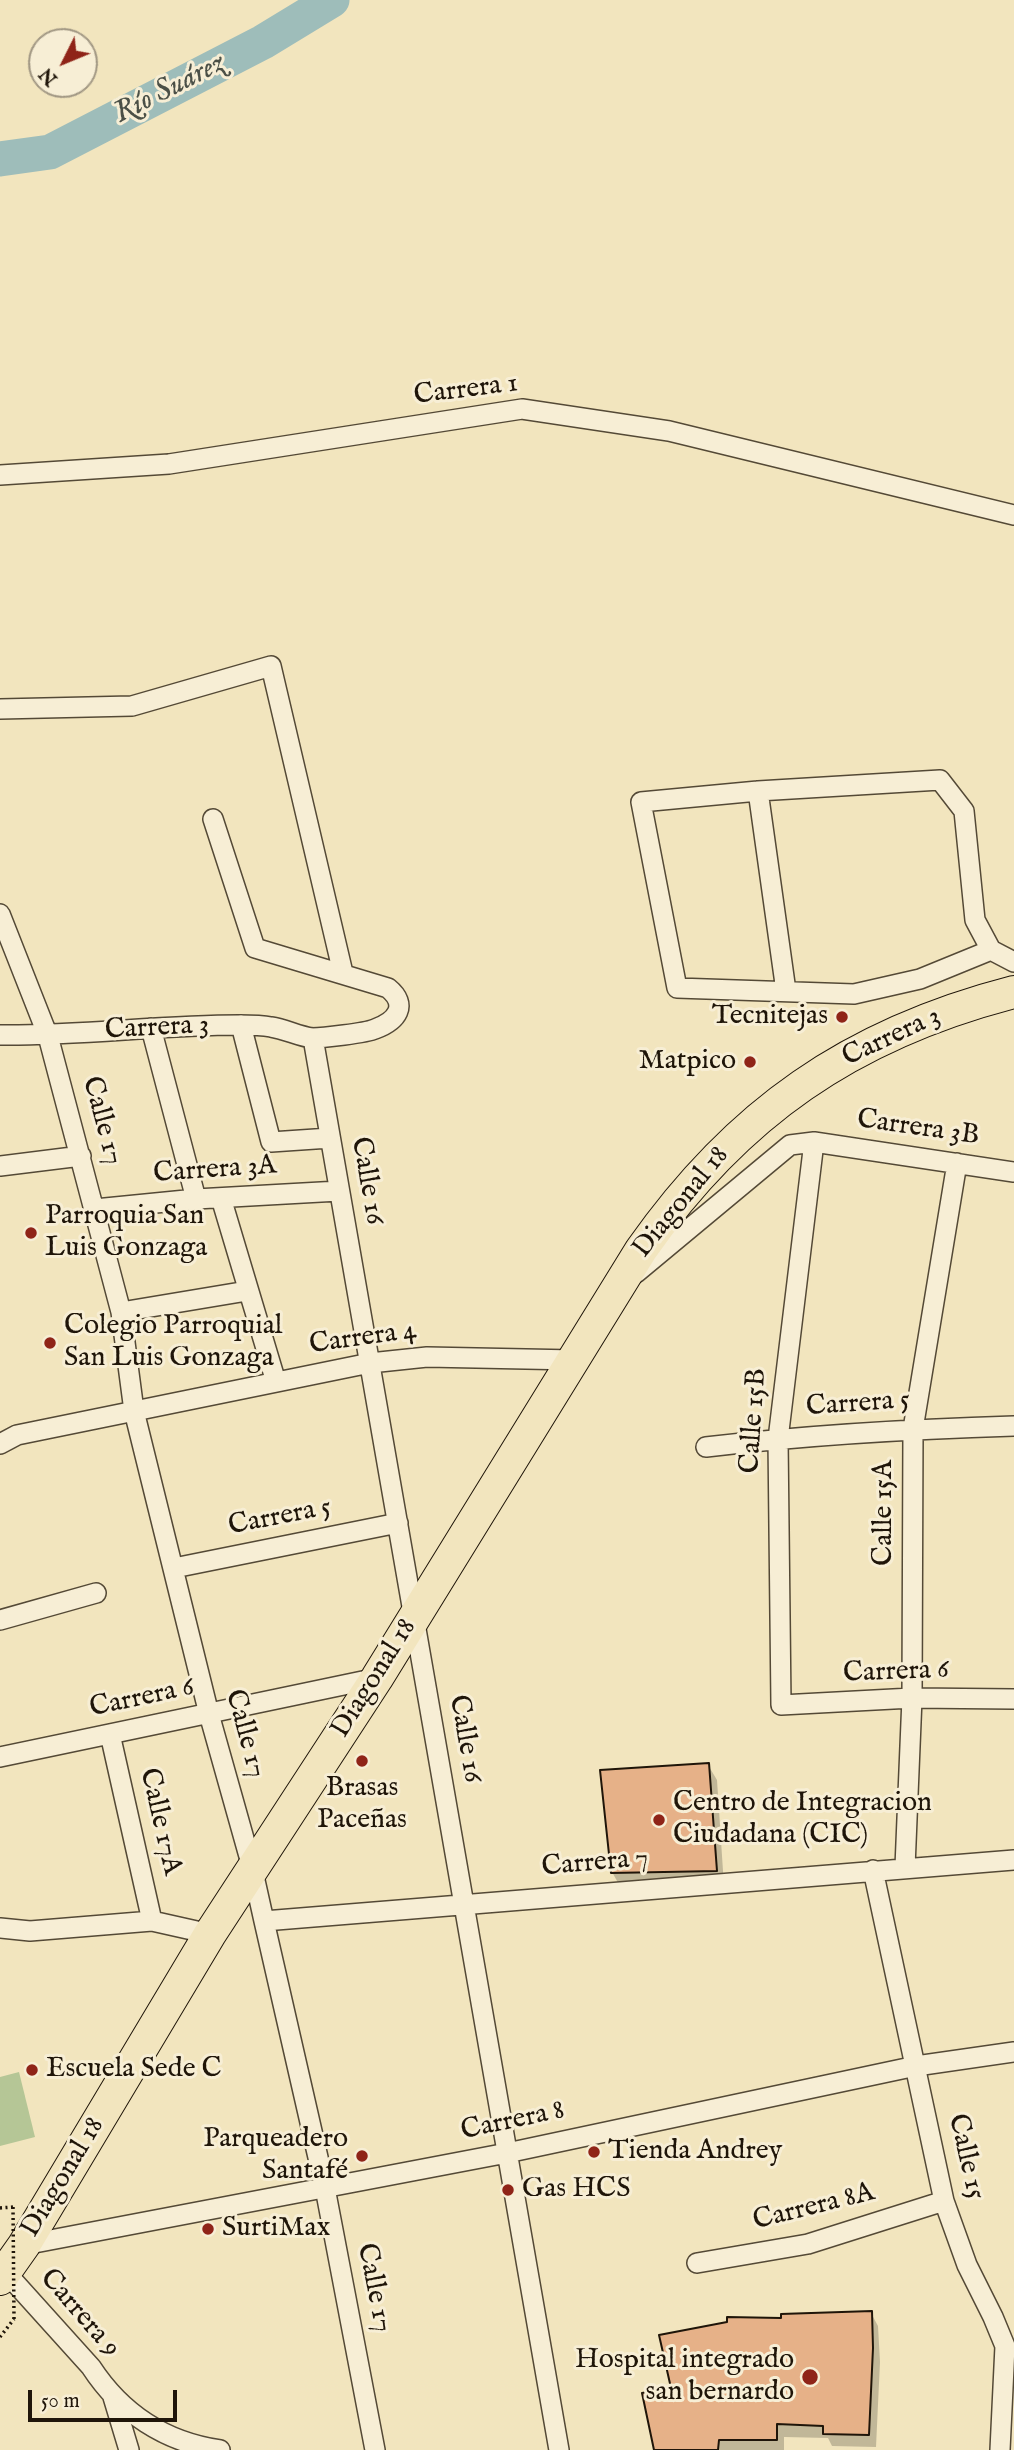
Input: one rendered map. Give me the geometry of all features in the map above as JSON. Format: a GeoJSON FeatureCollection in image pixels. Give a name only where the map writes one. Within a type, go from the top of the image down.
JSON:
{"type":"FeatureCollection","features":[{"type":"Feature","properties":{"kind":"main road","name":"Carrera 3"},"geometry":{"type":"LineString","coordinates":[[778,1101],[831,1066],[896,1031],[1014,992]]}},
{"type":"Feature","properties":{"kind":"main road","name":"Diagonal 18"},"geometry":{"type":"LineString","coordinates":[[1,2272],[24,2245],[210,1934],[377,1678],[666,1215],[722,1151],[778,1101]]}},
{"type":"Feature","properties":{"kind":"street","name":"Carrera 1"},"geometry":{"type":"LineString","coordinates":[[0,475],[169,464],[522,409],[669,431],[1014,515]]}},
{"type":"Feature","properties":{"kind":"street"},"geometry":{"type":"LineString","coordinates":[[0,709],[132,706],[271,666],[342,973]]}},
{"type":"Feature","properties":{"kind":"street"},"geometry":{"type":"LineString","coordinates":[[991,950],[920,979],[854,994],[677,988],[641,802],[758,791],[940,780],[964,811],[975,920],[991,950],[1014,962]]}},
{"type":"Feature","properties":{"kind":"street"},"geometry":{"type":"LineString","coordinates":[[758,791],[786,991]]}},
{"type":"Feature","properties":{"kind":"street"},"geometry":{"type":"LineString","coordinates":[[213,819],[255,948],[388,988],[396,994],[399,1012],[394,1019],[375,1030],[313,1038]]}},
{"type":"Feature","properties":{"kind":"street","name":"Calle 17"},"geometry":{"type":"LineString","coordinates":[[0,914],[48,1036],[121,1312],[134,1411],[209,1714],[252,1867],[325,2188],[375,2450]]}},
{"type":"Feature","properties":{"kind":"street","name":"Carrera 3"},"geometry":{"type":"LineString","coordinates":[[0,1035],[48,1036],[151,1028],[241,1025],[271,1027],[313,1038]]}},
{"type":"Feature","properties":{"kind":"street","name":"Carrera 3A"},"geometry":{"type":"LineString","coordinates":[[241,1025],[271,1142],[330,1138]]}},
{"type":"Feature","properties":{"kind":"street"},"geometry":{"type":"LineString","coordinates":[[151,1028],[196,1199]]}},
{"type":"Feature","properties":{"kind":"street","name":"Calle 16"},"geometry":{"type":"LineString","coordinates":[[313,1038],[559,2450]]}},
{"type":"Feature","properties":{"kind":"street"},"geometry":{"type":"LineString","coordinates":[[619,1287],[790,1145],[814,1142]]}},
{"type":"Feature","properties":{"kind":"street","name":"Carrera 3B"},"geometry":{"type":"LineString","coordinates":[[814,1142],[1014,1172]]}},
{"type":"Feature","properties":{"kind":"street","name":"Calle 15B"},"geometry":{"type":"LineString","coordinates":[[780,1705],[778,1439],[814,1142]]}},
{"type":"Feature","properties":{"kind":"street"},"geometry":{"type":"LineString","coordinates":[[0,1166],[81,1156]]}},
{"type":"Feature","properties":{"kind":"street","name":"Calle 15A"},"geometry":{"type":"LineString","coordinates":[[905,1867],[912,1699],[913,1429],[957,1163]]}},
{"type":"Feature","properties":{"kind":"street","name":"Carrera 3A"},"geometry":{"type":"LineString","coordinates":[[95,1209],[196,1199],[340,1191]]}},
{"type":"Feature","properties":{"kind":"street"},"geometry":{"type":"LineString","coordinates":[[221,1198],[275,1382]]}},
{"type":"Feature","properties":{"kind":"street"},"geometry":{"type":"LineString","coordinates":[[121,1312],[247,1291]]}},
{"type":"Feature","properties":{"kind":"street","name":"Carrera 4"},"geometry":{"type":"LineString","coordinates":[[6,1436],[370,1363],[427,1357],[575,1360]]}},
{"type":"Feature","properties":{"kind":"street","name":"Carrera 5"},"geometry":{"type":"LineString","coordinates":[[706,1447],[913,1429],[1014,1426]]}},
{"type":"Feature","properties":{"kind":"street","name":"Carrera 5"},"geometry":{"type":"LineString","coordinates":[[174,1568],[398,1523]]}},
{"type":"Feature","properties":{"kind":"street"},"geometry":{"type":"LineString","coordinates":[[0,1620],[96,1593]]}},
{"type":"Feature","properties":{"kind":"street","name":"Carrera 6"},"geometry":{"type":"LineString","coordinates":[[0,1758],[377,1678]]}},
{"type":"Feature","properties":{"kind":"street","name":"Carrera 6"},"geometry":{"type":"LineString","coordinates":[[780,1705],[912,1699],[1014,1699]]}},
{"type":"Feature","properties":{"kind":"street","name":"Calle 17A"},"geometry":{"type":"LineString","coordinates":[[110,1734],[152,1921]]}},
{"type":"Feature","properties":{"kind":"street","name":"Carrera 7"},"geometry":{"type":"LineString","coordinates":[[264,1920],[1014,1860]]}},
{"type":"Feature","properties":{"kind":"street","name":"Calle 15"},"geometry":{"type":"LineString","coordinates":[[873,1870],[944,2201],[967,2265],[1009,2346],[1000,2450]]}},
{"type":"Feature","properties":{"kind":"street"},"geometry":{"type":"LineString","coordinates":[[0,1928],[30,1931],[152,1921],[210,1934]]}},
{"type":"Feature","properties":{"kind":"street","name":"Carrera 8"},"geometry":{"type":"LineString","coordinates":[[24,2245],[507,2153],[916,2066],[1014,2052]]}},
{"type":"Feature","properties":{"kind":"street","name":"Carrera 8A"},"geometry":{"type":"LineString","coordinates":[[697,2263],[808,2244],[944,2201]]}},
{"type":"Feature","properties":{"kind":"street","name":"Carrera 9"},"geometry":{"type":"LineString","coordinates":[[1,2272],[91,2367],[113,2396],[140,2420],[172,2438],[220,2450]]}},
{"type":"Feature","properties":{"kind":"street"},"geometry":{"type":"LineString","coordinates":[[113,2396],[129,2450]]}},
{"type":"Feature","properties":{"kind":"path"},"geometry":{"type":"LineString","coordinates":[[0,2208],[13,2207],[14,2319],[0,2337]]}},
{"type":"Feature","properties":{"kind":"green space"},"geometry":{"type":"Polygon","coordinates":[[[19,2072],[35,2137],[0,2146],[0,2077],[19,2072]]]}},
{"type":"Feature","properties":{"kind":"building","name":"Centro de Integracion Ciudadana (CIC)"},"geometry":{"type":"Polygon","coordinates":[[[709,1763],[717,1871],[611,1873],[600,1770],[709,1763]]]}},
{"type":"Feature","properties":{"kind":"building"},"geometry":{"type":"Polygon","coordinates":[[[872,2311],[869,2435],[823,2434],[823,2426],[777,2424],[777,2440],[719,2440],[718,2450],[654,2450],[642,2393],[671,2388],[659,2335],[727,2322],[727,2317],[781,2318],[781,2314],[872,2311]]]}},
{"type":"Feature","properties":{"kind":"waterway","name":"Río Suárez"},"geometry":{"type":"LineString","coordinates":[[0,159],[50,152],[263,42],[332,0]]}},
{"type":"Feature","properties":{"kind":"place","name":"Tecnitejas"},"geometry":{"type":"Point","coordinates":[842,1017]}},
{"type":"Feature","properties":{"kind":"place","name":"Matpico"},"geometry":{"type":"Point","coordinates":[750,1062]}},
{"type":"Feature","properties":{"kind":"place","name":"Parroquia San Luis Gonzaga"},"geometry":{"type":"Point","coordinates":[31,1233]}},
{"type":"Feature","properties":{"kind":"place","name":"Colegio Parroquial San Luis Gonzaga"},"geometry":{"type":"Point","coordinates":[50,1343]}},
{"type":"Feature","properties":{"kind":"place","name":"Brasas Paceñas"},"geometry":{"type":"Point","coordinates":[362,1761]}},
{"type":"Feature","properties":{"kind":"place","name":"Centro de Integracion Ciudadana (CIC)"},"geometry":{"type":"Point","coordinates":[659,1820]}},
{"type":"Feature","properties":{"kind":"place","name":"Escuela Sede C"},"geometry":{"type":"Point","coordinates":[32,2070]}},
{"type":"Feature","properties":{"kind":"place","name":"Tienda Andrey"},"geometry":{"type":"Point","coordinates":[594,2152]}},
{"type":"Feature","properties":{"kind":"place","name":"Parqueadero Santafé"},"geometry":{"type":"Point","coordinates":[362,2156]}},
{"type":"Feature","properties":{"kind":"place","name":"Gas HCS"},"geometry":{"type":"Point","coordinates":[508,2190]}},
{"type":"Feature","properties":{"kind":"place","name":"SurtiMax"},"geometry":{"type":"Point","coordinates":[208,2229]}},
{"type":"Feature","properties":{"kind":"place","name":"Hospital integrado san bernardo"},"geometry":{"type":"Point","coordinates":[810,2377]}}]}
